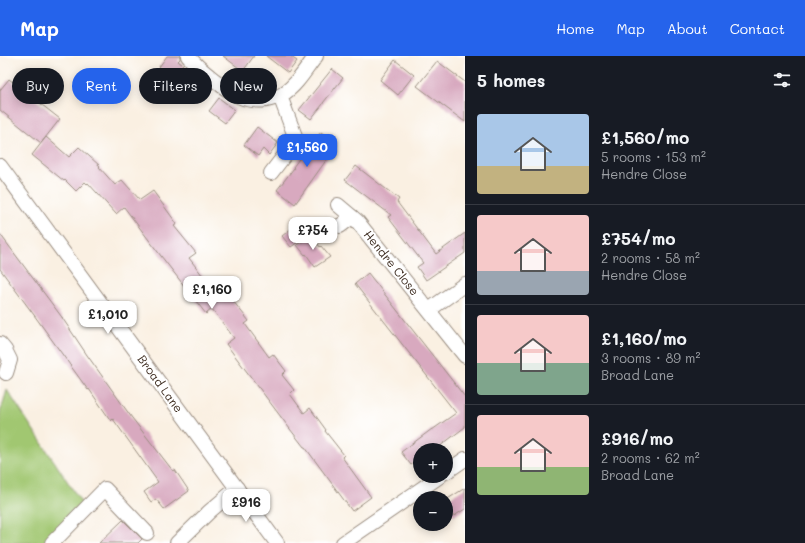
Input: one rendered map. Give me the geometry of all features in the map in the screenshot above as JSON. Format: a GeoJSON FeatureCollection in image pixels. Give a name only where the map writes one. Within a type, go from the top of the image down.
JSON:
{"type":"FeatureCollection","features":[{"type":"Feature","properties":{"kind":"street"},"geometry":{"type":"LineString","coordinates":[[188,56],[202,71],[228,90],[242,98],[249,100],[271,99],[280,96],[297,81],[316,56]]}},
{"type":"Feature","properties":{"kind":"street"},"geometry":{"type":"LineString","coordinates":[[271,173],[294,144],[295,136],[280,96]]}},
{"type":"Feature","properties":{"kind":"street","name":"Broad Lane"},"geometry":{"type":"LineString","coordinates":[[0,166],[277,543]]}},
{"type":"Feature","properties":{"kind":"street","name":"Hendre Close"},"geometry":{"type":"LineString","coordinates":[[338,205],[357,221],[465,356]]}},
{"type":"Feature","properties":{"kind":"street"},"geometry":{"type":"LineString","coordinates":[[340,226],[352,216]]}},
{"type":"Feature","properties":{"kind":"street"},"geometry":{"type":"LineString","coordinates":[[429,310],[465,284]]}},
{"type":"Feature","properties":{"kind":"street"},"geometry":{"type":"LineString","coordinates":[[0,344],[10,360],[6,373]]}},
{"type":"Feature","properties":{"kind":"street"},"geometry":{"type":"LineString","coordinates":[[453,467],[465,459]]}},
{"type":"Feature","properties":{"kind":"street"},"geometry":{"type":"LineString","coordinates":[[343,543],[430,483]]}},
{"type":"Feature","properties":{"kind":"street"},"geometry":{"type":"LineString","coordinates":[[177,543],[210,511],[237,488]]}},
{"type":"Feature","properties":{"kind":"street"},"geometry":{"type":"LineString","coordinates":[[52,543],[105,489],[147,533]]}},
{"type":"Feature","properties":{"kind":"green space"},"geometry":{"type":"Polygon","coordinates":[[[7,390],[85,508],[49,543],[0,543],[0,413],[7,390]]]}},
{"type":"Feature","properties":{"kind":"building"},"geometry":{"type":"Polygon","coordinates":[[[167,56],[180,56],[178,61],[183,65],[184,68],[160,68],[159,67],[167,56]]]}},
{"type":"Feature","properties":{"kind":"building"},"geometry":{"type":"Polygon","coordinates":[[[223,56],[254,56],[245,68],[239,68],[223,56]]]}},
{"type":"Feature","properties":{"kind":"building"},"geometry":{"type":"Polygon","coordinates":[[[266,56],[290,56],[297,61],[288,73],[266,56]]]}},
{"type":"Feature","properties":{"kind":"building"},"geometry":{"type":"Polygon","coordinates":[[[395,60],[414,75],[398,95],[380,80],[395,60]]]}},
{"type":"Feature","properties":{"kind":"building"},"geometry":{"type":"Polygon","coordinates":[[[437,61],[465,82],[465,122],[417,86],[437,61]]]}},
{"type":"Feature","properties":{"kind":"building"},"geometry":{"type":"Polygon","coordinates":[[[332,69],[343,78],[311,119],[299,110],[332,69]]]}},
{"type":"Feature","properties":{"kind":"building"},"geometry":{"type":"Polygon","coordinates":[[[9,79],[12,81],[12,104],[41,104],[60,119],[41,143],[0,110],[0,90],[9,79]]]}},
{"type":"Feature","properties":{"kind":"building"},"geometry":{"type":"Polygon","coordinates":[[[219,98],[220,104],[227,104],[235,110],[225,123],[209,111],[219,98]]]}},
{"type":"Feature","properties":{"kind":"building"},"geometry":{"type":"Polygon","coordinates":[[[257,127],[278,143],[269,155],[263,149],[258,156],[244,145],[257,127]]]}},
{"type":"Feature","properties":{"kind":"building"},"geometry":{"type":"Polygon","coordinates":[[[321,132],[337,145],[295,204],[277,190],[302,155],[303,156],[321,132]]]}},
{"type":"Feature","properties":{"kind":"building"},"geometry":{"type":"Polygon","coordinates":[[[46,137],[69,157],[79,147],[100,166],[99,167],[115,185],[122,180],[140,200],[153,191],[177,224],[174,226],[196,253],[189,258],[213,289],[225,280],[234,292],[229,296],[249,321],[245,324],[269,357],[273,354],[286,371],[282,375],[294,390],[290,394],[304,413],[310,408],[326,430],[325,431],[344,455],[342,457],[371,497],[352,511],[226,344],[234,338],[212,309],[206,314],[124,207],[116,214],[88,183],[87,184],[85,182],[76,191],[65,180],[64,181],[32,155],[46,137]]]}},
{"type":"Feature","properties":{"kind":"building"},"geometry":{"type":"Polygon","coordinates":[[[356,166],[399,199],[397,202],[436,254],[465,233],[465,253],[426,280],[417,267],[423,263],[388,217],[391,215],[345,180],[356,166]]]}},
{"type":"Feature","properties":{"kind":"building"},"geometry":{"type":"Polygon","coordinates":[[[296,225],[305,237],[291,247],[282,236],[296,225]]]}},
{"type":"Feature","properties":{"kind":"building"},"geometry":{"type":"Polygon","coordinates":[[[0,234],[61,316],[132,418],[173,471],[175,470],[189,491],[164,509],[156,499],[151,502],[144,492],[158,482],[113,419],[111,421],[89,389],[88,390],[0,269],[0,234]]]}},
{"type":"Feature","properties":{"kind":"building"},"geometry":{"type":"Polygon","coordinates":[[[311,235],[330,257],[315,267],[306,254],[305,255],[297,245],[311,235]]]}},
{"type":"Feature","properties":{"kind":"building"},"geometry":{"type":"Polygon","coordinates":[[[368,273],[465,397],[465,427],[444,443],[413,443],[456,413],[355,284],[368,273]]]}},
{"type":"Feature","properties":{"kind":"building"},"geometry":{"type":"Polygon","coordinates":[[[413,443],[413,463],[411,465],[401,452],[413,443]]]}},
{"type":"Feature","properties":{"kind":"building"},"geometry":{"type":"Polygon","coordinates":[[[465,488],[465,509],[454,516],[453,514],[453,496],[465,488]]]}},
{"type":"Feature","properties":{"kind":"building"},"geometry":{"type":"Polygon","coordinates":[[[123,520],[142,539],[138,543],[99,543],[123,520]]]}}]}
